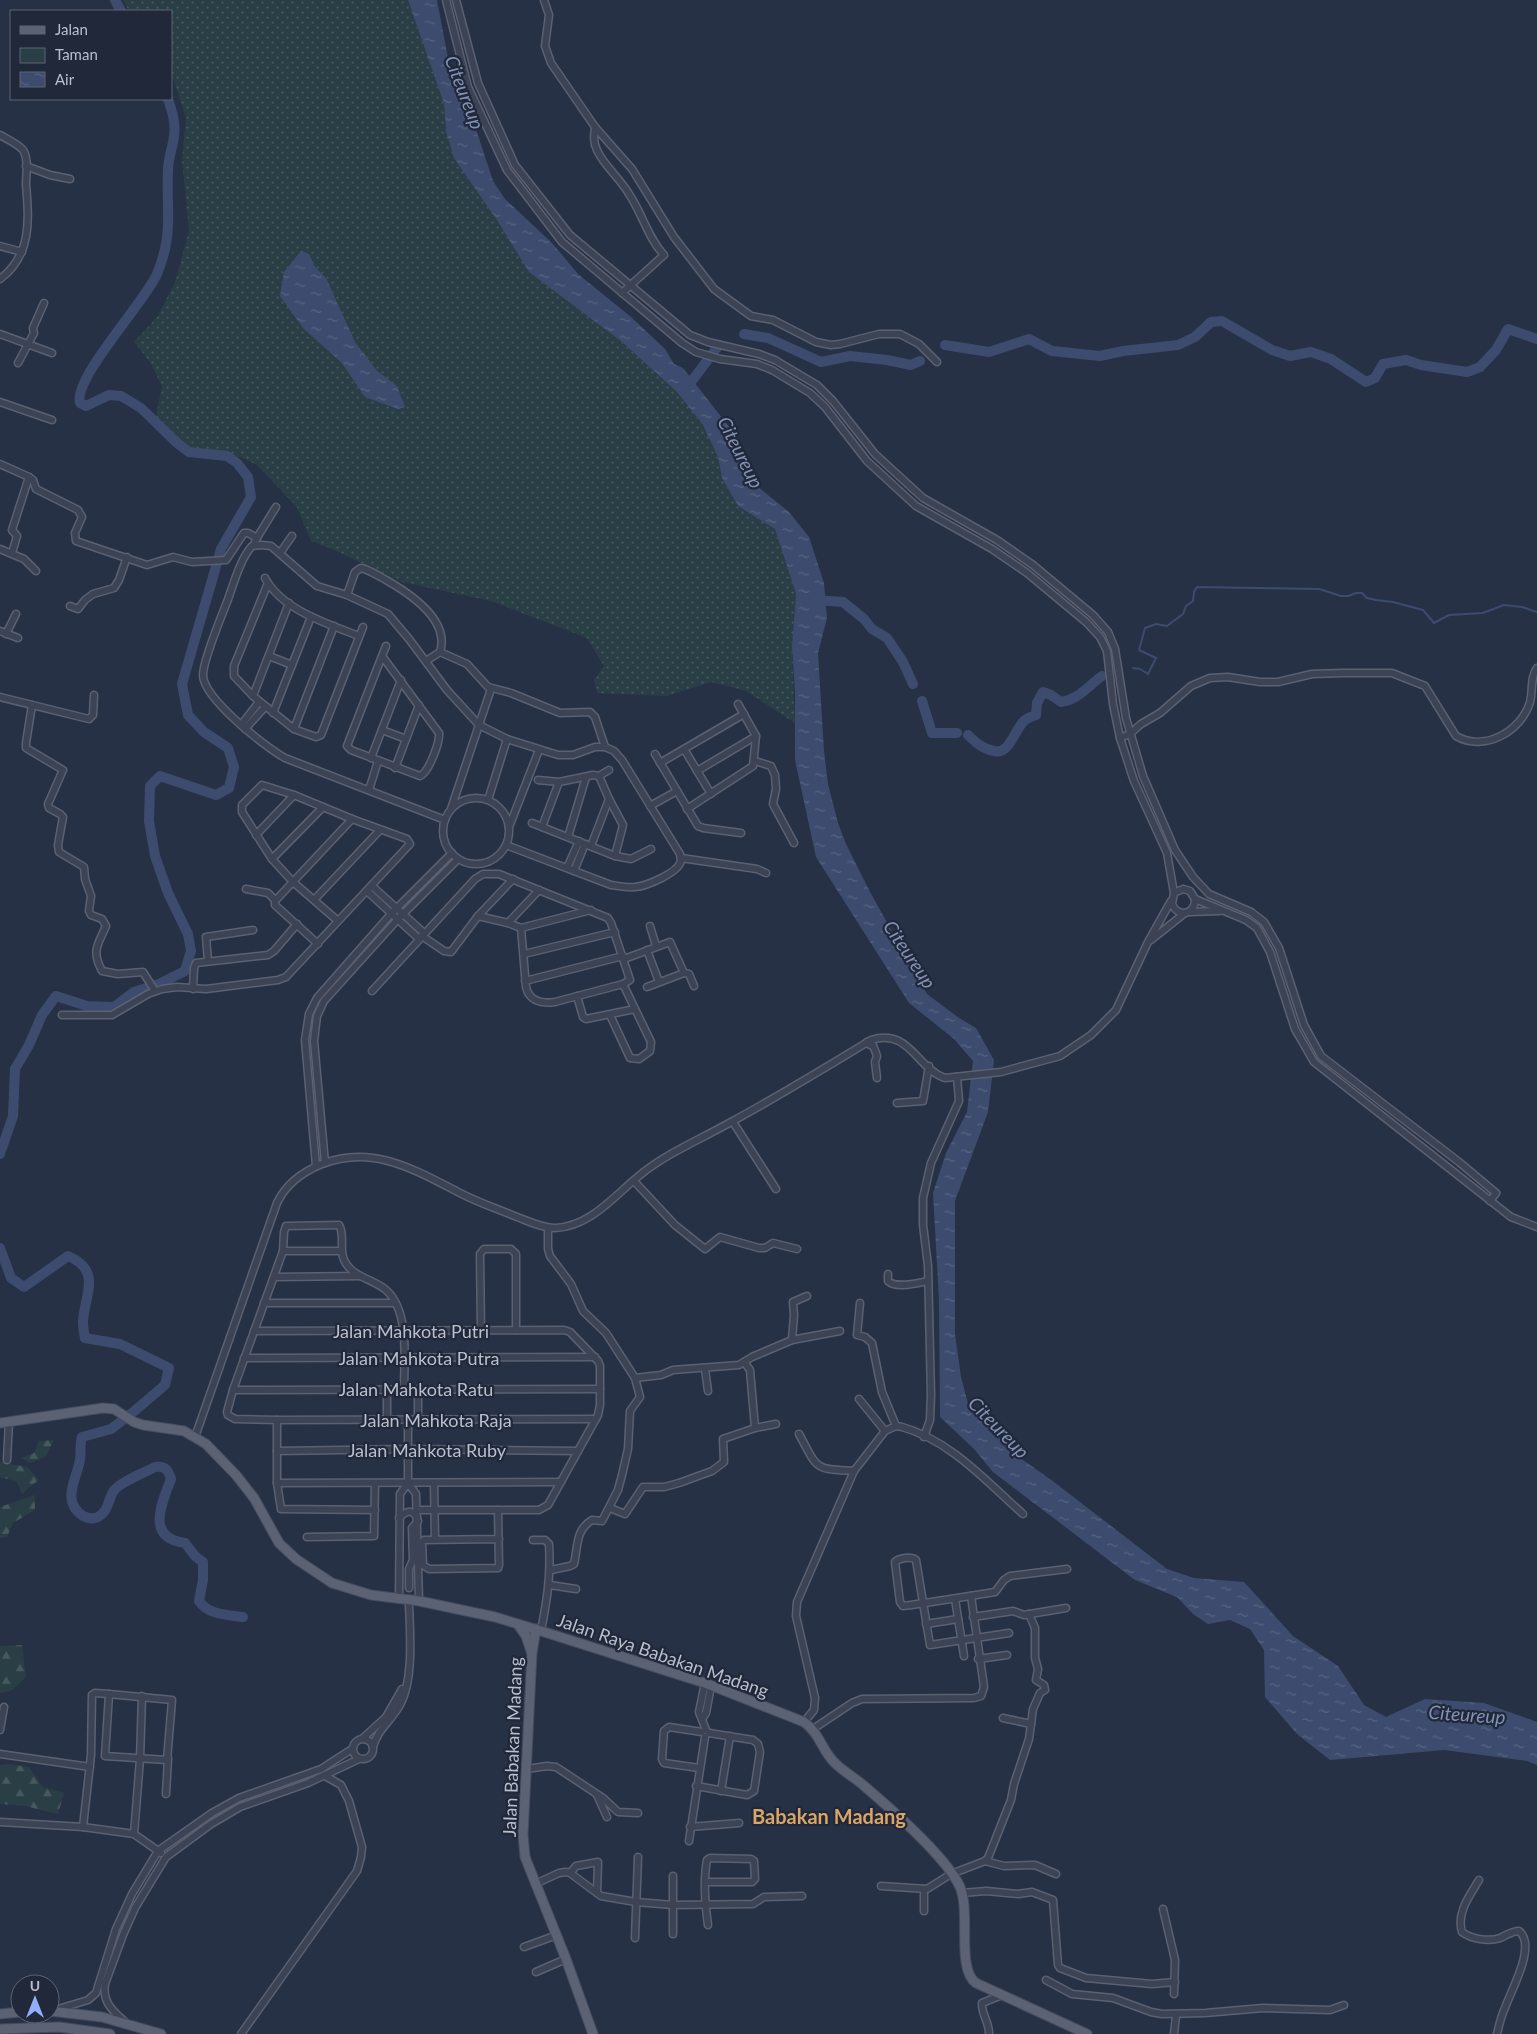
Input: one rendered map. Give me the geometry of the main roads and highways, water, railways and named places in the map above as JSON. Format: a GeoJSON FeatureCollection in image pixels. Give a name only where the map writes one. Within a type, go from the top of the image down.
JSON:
{"type":"FeatureCollection","features":[{"type":"Feature","properties":{"kind":"main road","name":"Jalan Raya Babakan Madang"},"geometry":{"type":"LineString","coordinates":[[4,1422],[103,1408],[118,1411],[134,1422],[143,1425],[184,1431],[217,1454],[236,1475],[254,1498],[280,1543],[296,1559],[332,1583],[371,1595],[419,1601],[538,1630],[708,1685],[804,1722],[814,1729],[834,1763],[870,1791],[908,1826],[938,1857],[960,1886],[965,1907],[966,1959],[969,1976],[976,1983],[1087,2034]]}},
{"type":"Feature","properties":{"kind":"main road"},"geometry":{"type":"LineString","coordinates":[[519,1626],[526,1636],[532,1653]]}},
{"type":"Feature","properties":{"kind":"main road","name":"Jalan Babakan Madang"},"geometry":{"type":"LineString","coordinates":[[538,1630],[532,1653],[523,1835],[525,1856],[557,1935],[593,2034]]}},
{"type":"Feature","properties":{"kind":"main road"},"geometry":{"type":"LineString","coordinates":[[60,2012],[84,2014],[125,2022],[161,2034]]}},
{"type":"Feature","properties":{"kind":"main road"},"geometry":{"type":"LineString","coordinates":[[84,2014],[90,2020],[89,2026],[85,2030]]}},
{"type":"Feature","properties":{"kind":"main road"},"geometry":{"type":"LineString","coordinates":[[102,2017],[98,2021],[97,2027],[105,2033]]}},
{"type":"Feature","properties":{"kind":"main road"},"geometry":{"type":"LineString","coordinates":[[0,2029],[42,2026],[105,2033]]}},
{"type":"Feature","properties":{"kind":"water","name":"Citeureup"},"geometry":{"type":"Polygon","coordinates":[[[408,0],[437,0],[450,69],[467,102],[493,181],[505,199],[552,243],[578,274],[631,317],[665,349],[674,364],[683,368],[730,428],[753,483],[789,512],[809,537],[824,583],[827,618],[818,653],[824,751],[828,784],[838,823],[846,844],[870,892],[927,994],[976,1028],[994,1060],[988,1112],[955,1201],[955,1334],[961,1377],[968,1404],[992,1427],[1017,1456],[1167,1569],[1194,1578],[1244,1582],[1293,1636],[1338,1666],[1364,1705],[1386,1717],[1425,1699],[1484,1703],[1537,1722],[1537,1765],[1527,1761],[1444,1750],[1330,1760],[1297,1734],[1265,1697],[1264,1650],[1250,1629],[1230,1620],[1208,1624],[1193,1614],[1177,1597],[1135,1580],[993,1472],[974,1449],[940,1417],[939,1299],[933,1193],[946,1153],[967,1112],[973,1061],[954,1039],[909,1003],[816,857],[795,760],[795,692],[792,646],[796,594],[775,529],[738,506],[722,478],[718,457],[703,425],[677,392],[621,341],[529,272],[497,220],[454,158],[446,131],[444,104],[408,0]]]}},
{"type":"Feature","properties":{"kind":"water"},"geometry":{"type":"Polygon","coordinates":[[[301,251],[309,254],[315,267],[326,278],[355,342],[377,371],[397,386],[405,407],[398,409],[365,397],[342,363],[303,328],[280,296],[284,272],[301,251]]]}},
{"type":"Feature","properties":{"kind":"waterway"},"geometry":{"type":"LineString","coordinates":[[115,0],[120,10]]}},
{"type":"Feature","properties":{"kind":"waterway"},"geometry":{"type":"LineString","coordinates":[[0,1154],[13,1116],[15,1069],[29,1045],[42,1015],[56,996],[87,1006],[114,1007],[134,992],[159,984],[185,971],[191,951],[188,934],[168,893],[155,856],[149,821],[150,786],[160,776],[216,795],[229,788],[234,767],[228,748],[204,732],[188,715],[182,684],[221,549],[251,497],[248,477],[237,463],[227,456],[189,452],[141,408],[121,396],[109,395],[86,406],[80,403],[81,391],[87,376],[150,287],[157,274],[166,246],[168,166],[174,131],[173,117],[168,100]]}},
{"type":"Feature","properties":{"kind":"waterway"},"geometry":{"type":"LineString","coordinates":[[945,345],[989,352],[1029,339],[1052,351],[1100,356],[1123,351],[1178,345],[1195,337],[1211,322],[1222,321],[1272,350],[1290,356],[1311,352],[1331,359],[1366,382],[1375,378],[1383,364],[1406,360],[1421,365],[1467,372],[1480,367],[1496,350],[1508,329],[1537,339]]}},
{"type":"Feature","properties":{"kind":"waterway"},"geometry":{"type":"LineString","coordinates":[[744,334],[768,338],[821,362],[850,356],[911,365],[920,361]]}},
{"type":"Feature","properties":{"kind":"waterway"},"geometry":{"type":"LineString","coordinates":[[685,390],[719,345]]}},
{"type":"Feature","properties":{"kind":"waterway"},"geometry":{"type":"LineString","coordinates":[[1133,668],[1140,669],[1148,674],[1156,658],[1139,650],[1145,628],[1156,624],[1167,626],[1183,614],[1186,606],[1193,601],[1194,592],[1197,587],[1319,589],[1341,596],[1362,593],[1367,598],[1393,602],[1423,610],[1434,623],[1449,615],[1483,613],[1504,605],[1522,607],[1537,612]]}},
{"type":"Feature","properties":{"kind":"waterway"},"geometry":{"type":"LineString","coordinates":[[814,600],[843,602],[864,619],[872,629],[887,638],[903,662],[913,684]]}},
{"type":"Feature","properties":{"kind":"waterway"},"geometry":{"type":"LineString","coordinates":[[968,735],[983,747],[1000,751],[1008,745],[1021,724],[1036,715],[1037,703],[1043,692],[1061,702],[1067,701],[1078,696],[1102,676]]}},
{"type":"Feature","properties":{"kind":"waterway"},"geometry":{"type":"LineString","coordinates":[[922,701],[932,733],[957,733]]}},
{"type":"Feature","properties":{"kind":"waterway"},"geometry":{"type":"LineString","coordinates":[[0,1248],[11,1278],[24,1287],[68,1256],[79,1262],[85,1269],[89,1284],[83,1322],[85,1338],[120,1344],[169,1368],[165,1385],[132,1413],[111,1429],[82,1437],[80,1461],[71,1498],[73,1504],[83,1516],[88,1518],[99,1517],[106,1510],[113,1492],[120,1485],[155,1467],[164,1468],[168,1471],[171,1479],[161,1508],[161,1527],[165,1534],[173,1540],[185,1543],[195,1556],[203,1562],[203,1580],[199,1601],[213,1612],[243,1617]]}},
{"type":"Feature","properties":{"kind":"district","name":"Babakan Madang"},"geometry":{"type":"Point","coordinates":[829,1816]}}]}
